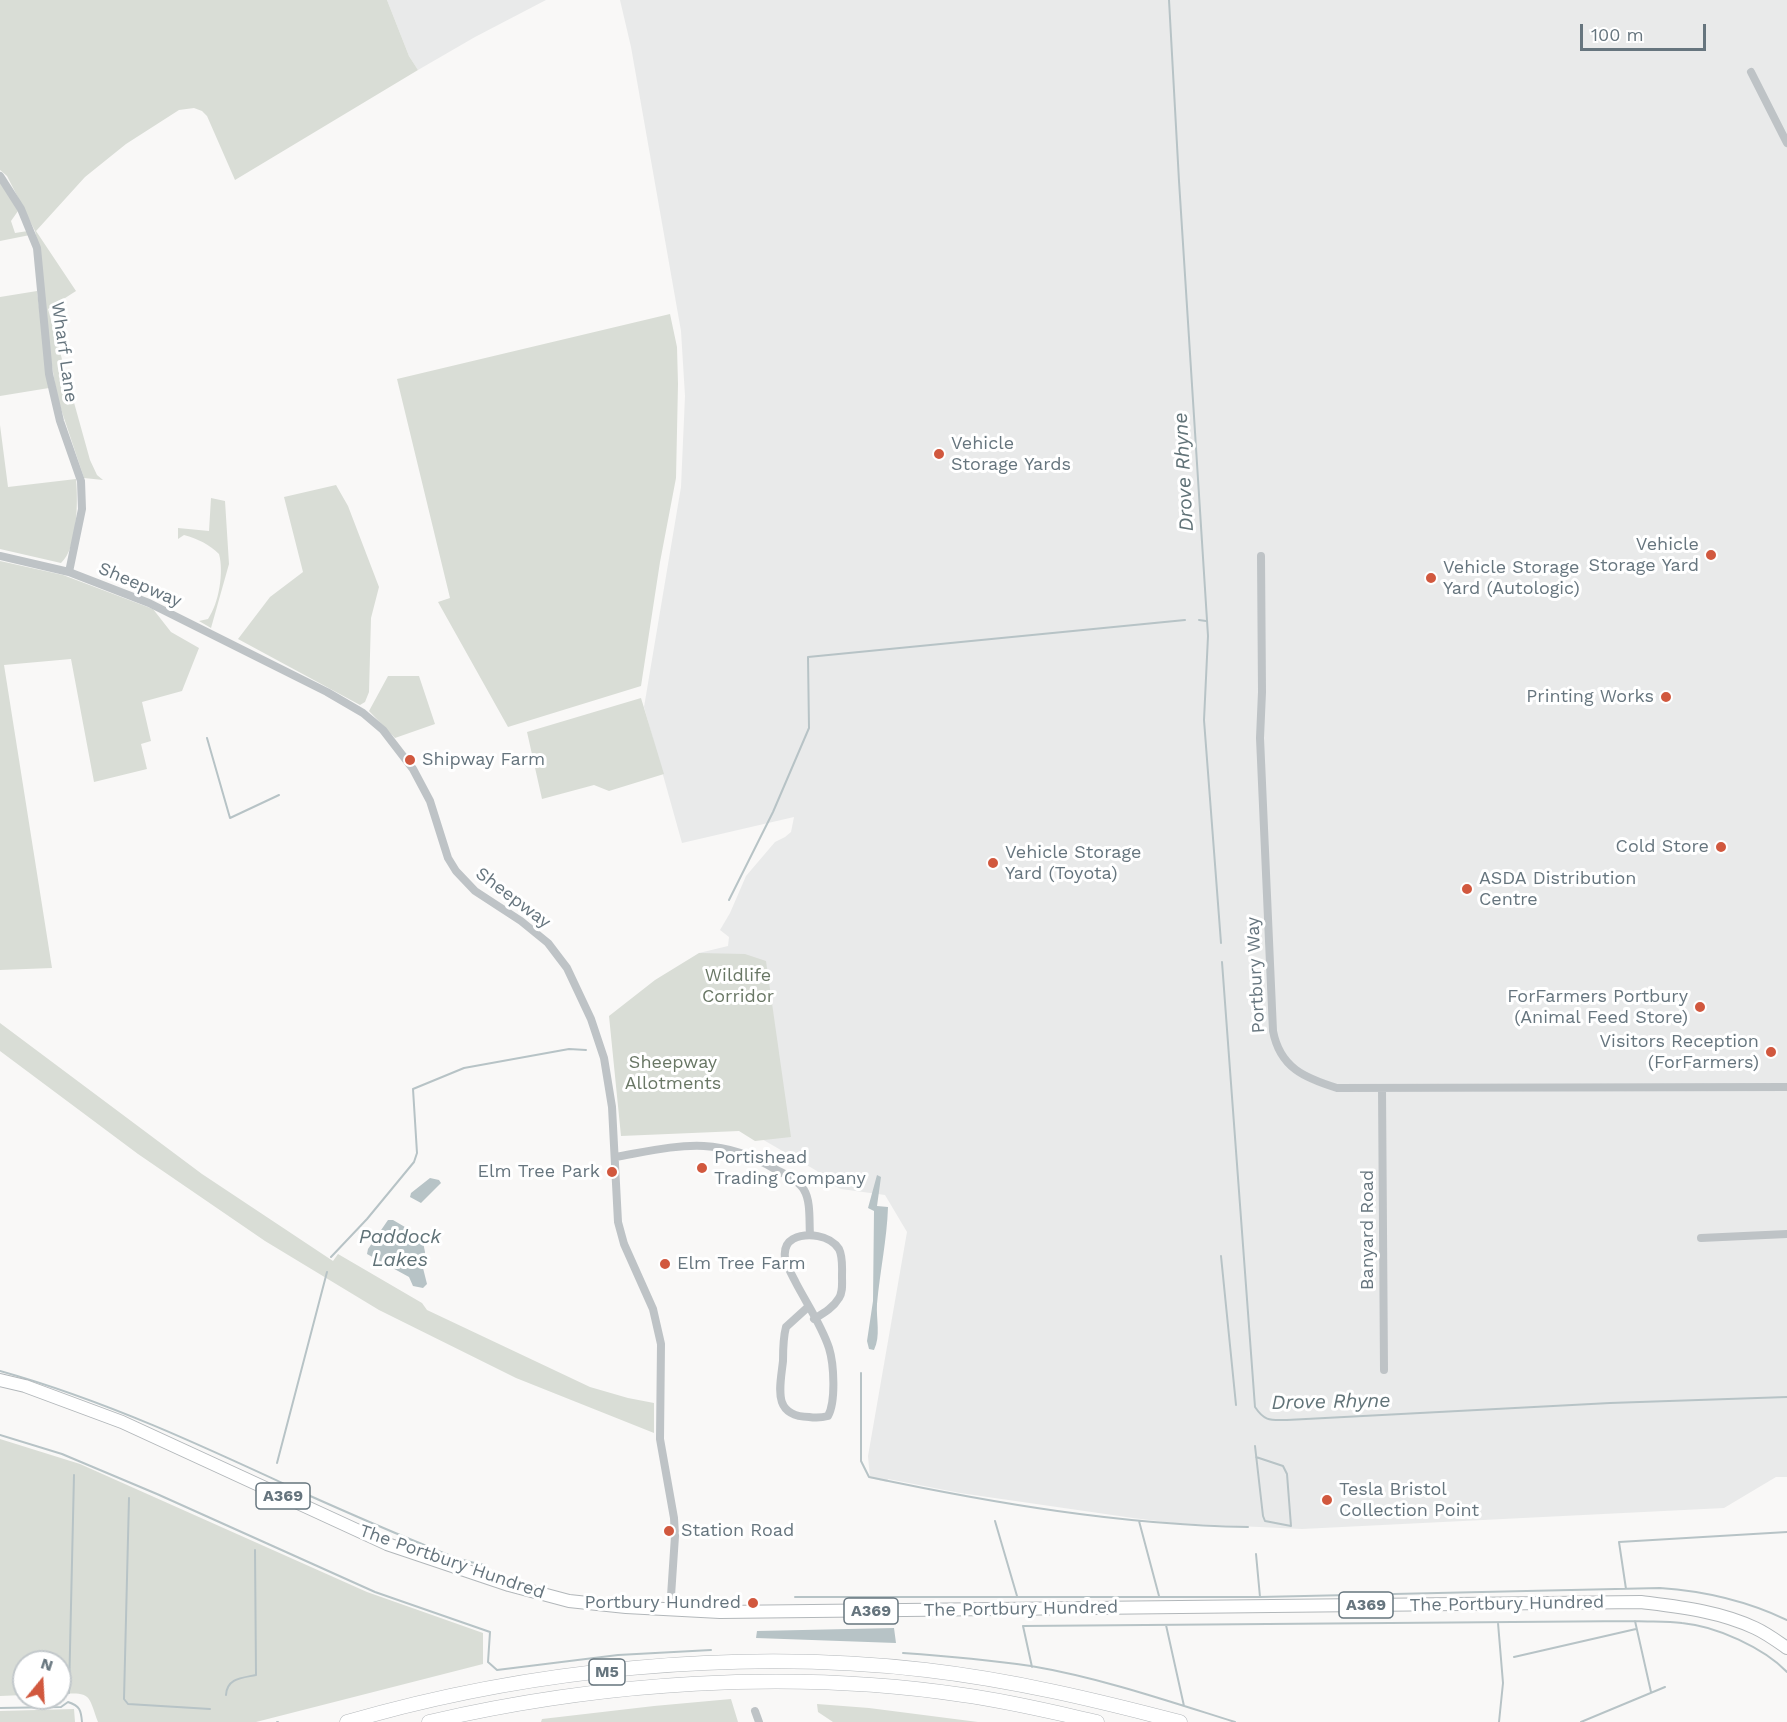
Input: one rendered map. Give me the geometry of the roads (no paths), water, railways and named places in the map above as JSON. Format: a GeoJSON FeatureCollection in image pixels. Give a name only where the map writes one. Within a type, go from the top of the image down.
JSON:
{"type":"FeatureCollection","features":[{"type":"Feature","properties":{"kind":"highway","name":"M5"},"geometry":{"type":"LineString","coordinates":[[347,1722],[487,1688],[636,1668],[697,1664],[811,1662],[918,1669],[1014,1683],[1071,1694],[1180,1722]]}},
{"type":"Feature","properties":{"kind":"highway","name":"M5"},"geometry":{"type":"LineString","coordinates":[[429,1722],[540,1699],[584,1694],[697,1684],[812,1683],[964,1695],[1097,1722]]}},
{"type":"Feature","properties":{"kind":"main road","name":"The Portbury Hundred"},"geometry":{"type":"LineString","coordinates":[[0,1380],[25,1386],[122,1422],[387,1544],[503,1584],[569,1601],[670,1611],[720,1612],[1641,1602],[1692,1608],[1735,1620],[1758,1629],[1787,1648]]}},
{"type":"Feature","properties":{"kind":"street"},"geometry":{"type":"LineString","coordinates":[[1751,72],[1787,143]]}},
{"type":"Feature","properties":{"kind":"street","name":"Wharf Lane"},"geometry":{"type":"LineString","coordinates":[[0,176],[21,209],[37,248],[49,374],[60,421],[81,481],[82,509],[69,573]]}},
{"type":"Feature","properties":{"kind":"street","name":"Sheepway"},"geometry":{"type":"LineString","coordinates":[[0,556],[69,573],[149,603],[327,692],[363,714],[383,730],[412,769],[430,801],[448,858],[456,871],[476,891],[521,921],[548,943],[567,968],[591,1019],[604,1058],[612,1107],[618,1222],[624,1244],[653,1309],[661,1344],[660,1439],[675,1536],[670,1611]]}},
{"type":"Feature","properties":{"kind":"street","name":"Portbury Way"},"geometry":{"type":"LineString","coordinates":[[1261,556],[1260,738],[1269,947],[1276,1045],[1286,1060],[1301,1075],[1337,1088],[1787,1087]]}},
{"type":"Feature","properties":{"kind":"street","name":"Banyard Road"},"geometry":{"type":"LineString","coordinates":[[1382,1089],[1384,1370]]}},
{"type":"Feature","properties":{"kind":"street"},"geometry":{"type":"LineString","coordinates":[[615,1157],[687,1145],[718,1146],[739,1151],[803,1187],[807,1199],[810,1235]]}},
{"type":"Feature","properties":{"kind":"street"},"geometry":{"type":"LineString","coordinates":[[1701,1238],[1787,1234]]}},
{"type":"Feature","properties":{"kind":"street"},"geometry":{"type":"LineString","coordinates":[[808,1307],[789,1324],[785,1331],[780,1393],[785,1409],[799,1417],[825,1418],[831,1408],[832,1357],[826,1341],[814,1319],[808,1307],[785,1257],[789,1241],[810,1235],[830,1240],[839,1249],[842,1262],[841,1295],[829,1309],[814,1319]]}},
{"type":"Feature","properties":{"kind":"street"},"geometry":{"type":"LineString","coordinates":[[755,1711],[759,1722]]}},
{"type":"Feature","properties":{"kind":"water"},"geometry":{"type":"Polygon","coordinates":[[[877,1175],[881,1177],[877,1206],[888,1207],[877,1304],[877,1339],[874,1350],[869,1349],[867,1341],[873,1301],[874,1211],[868,1208],[877,1175]]]}},
{"type":"Feature","properties":{"kind":"water","name":"Paddock Lakes"},"geometry":{"type":"Polygon","coordinates":[[[430,1178],[439,1180],[441,1183],[421,1203],[410,1197],[411,1193],[430,1178]]]}},
{"type":"Feature","properties":{"kind":"water","name":"Paddock Lakes"},"geometry":{"type":"Polygon","coordinates":[[[388,1220],[393,1220],[422,1237],[425,1252],[423,1268],[427,1284],[423,1288],[413,1286],[409,1277],[367,1254],[388,1220]]]}},
{"type":"Feature","properties":{"kind":"water"},"geometry":{"type":"Polygon","coordinates":[[[894,1628],[896,1643],[756,1638],[757,1631],[894,1628]]]}},
{"type":"Feature","properties":{"kind":"waterway","name":"Drove Rhyne"},"geometry":{"type":"LineString","coordinates":[[1169,0],[1208,636],[1204,720],[1221,943]]}},
{"type":"Feature","properties":{"kind":"waterway"},"geometry":{"type":"LineString","coordinates":[[729,900],[773,812],[809,728],[808,657],[1185,620]]}},
{"type":"Feature","properties":{"kind":"waterway"},"geometry":{"type":"LineString","coordinates":[[1199,620],[1206,621]]}},
{"type":"Feature","properties":{"kind":"waterway"},"geometry":{"type":"LineString","coordinates":[[207,738],[230,818],[279,795]]}},
{"type":"Feature","properties":{"kind":"waterway","name":"Drove Rhyne"},"geometry":{"type":"LineString","coordinates":[[1222,962],[1255,1407],[1265,1418],[1287,1420],[1610,1403],[1787,1397]]}},
{"type":"Feature","properties":{"kind":"waterway"},"geometry":{"type":"LineString","coordinates":[[331,1257],[367,1219],[414,1162],[417,1153],[413,1089],[464,1068],[569,1049],[586,1050]]}},
{"type":"Feature","properties":{"kind":"waterway"},"geometry":{"type":"LineString","coordinates":[[1221,1256],[1236,1405]]}},
{"type":"Feature","properties":{"kind":"waterway"},"geometry":{"type":"LineString","coordinates":[[277,1463],[327,1272]]}},
{"type":"Feature","properties":{"kind":"waterway"},"geometry":{"type":"LineString","coordinates":[[0,1371],[118,1411],[403,1536],[459,1559],[486,1565]]}},
{"type":"Feature","properties":{"kind":"waterway"},"geometry":{"type":"LineString","coordinates":[[861,1373],[861,1461],[869,1477],[963,1496],[1057,1511],[1153,1522],[1248,1527]]}},
{"type":"Feature","properties":{"kind":"waterway"},"geometry":{"type":"LineString","coordinates":[[0,1435],[62,1454],[375,1592],[490,1632],[488,1662],[497,1670],[618,1655],[711,1650]]}},
{"type":"Feature","properties":{"kind":"waterway"},"geometry":{"type":"LineString","coordinates":[[1255,1446],[1263,1516],[1265,1521],[1291,1526],[1287,1474],[1283,1466],[1256,1457]]}},
{"type":"Feature","properties":{"kind":"waterway"},"geometry":{"type":"LineString","coordinates":[[70,1650],[74,1475]]}},
{"type":"Feature","properties":{"kind":"waterway"},"geometry":{"type":"LineString","coordinates":[[129,1498],[124,1699],[128,1704],[210,1709]]}},
{"type":"Feature","properties":{"kind":"waterway"},"geometry":{"type":"LineString","coordinates":[[995,1521],[1017,1596]]}},
{"type":"Feature","properties":{"kind":"waterway"},"geometry":{"type":"LineString","coordinates":[[1139,1521],[1159,1596]]}},
{"type":"Feature","properties":{"kind":"waterway"},"geometry":{"type":"LineString","coordinates":[[1626,1589],[1619,1542],[1787,1532]]}},
{"type":"Feature","properties":{"kind":"waterway"},"geometry":{"type":"LineString","coordinates":[[226,1695],[232,1682],[256,1675],[255,1550]]}},
{"type":"Feature","properties":{"kind":"waterway"},"geometry":{"type":"LineString","coordinates":[[1256,1554],[1260,1597]]}},
{"type":"Feature","properties":{"kind":"waterway"},"geometry":{"type":"LineString","coordinates":[[795,1597],[1260,1597],[1660,1588],[1725,1598],[1757,1607],[1787,1620]]}},
{"type":"Feature","properties":{"kind":"waterway"},"geometry":{"type":"LineString","coordinates":[[1635,1621],[1651,1692]]}},
{"type":"Feature","properties":{"kind":"waterway"},"geometry":{"type":"LineString","coordinates":[[1032,1667],[1023,1626],[1635,1621],[1676,1622],[1724,1633],[1766,1655],[1787,1672]]}},
{"type":"Feature","properties":{"kind":"waterway"},"geometry":{"type":"LineString","coordinates":[[1498,1623],[1503,1683],[1499,1722]]}},
{"type":"Feature","properties":{"kind":"waterway"},"geometry":{"type":"LineString","coordinates":[[1166,1625],[1184,1706]]}},
{"type":"Feature","properties":{"kind":"waterway"},"geometry":{"type":"LineString","coordinates":[[1514,1657],[1636,1629]]}},
{"type":"Feature","properties":{"kind":"waterway"},"geometry":{"type":"LineString","coordinates":[[903,1653],[999,1662],[1057,1671],[1134,1691],[1235,1722]]}},
{"type":"Feature","properties":{"kind":"waterway"},"geometry":{"type":"LineString","coordinates":[[1581,1722],[1665,1687]]}},
{"type":"Feature","properties":{"kind":"waterway"},"geometry":{"type":"LineString","coordinates":[[0,1708],[61,1707],[68,1702],[79,1709],[82,1722]]}},
{"type":"Feature","properties":{"kind":"place","name":"Vehicle Storage Yards"},"geometry":{"type":"Point","coordinates":[939,454]}},
{"type":"Feature","properties":{"kind":"place","name":"Vehicle Storage Yard"},"geometry":{"type":"Point","coordinates":[1711,555]}},
{"type":"Feature","properties":{"kind":"place","name":"Vehicle Storage Yard (Autologic)"},"geometry":{"type":"Point","coordinates":[1431,578]}},
{"type":"Feature","properties":{"kind":"place","name":"Printing Works"},"geometry":{"type":"Point","coordinates":[1666,697]}},
{"type":"Feature","properties":{"kind":"place","name":"Shipway Farm"},"geometry":{"type":"Point","coordinates":[410,760]}},
{"type":"Feature","properties":{"kind":"place","name":"Cold Store"},"geometry":{"type":"Point","coordinates":[1721,847]}},
{"type":"Feature","properties":{"kind":"place","name":"Vehicle Storage Yard (Toyota)"},"geometry":{"type":"Point","coordinates":[993,863]}},
{"type":"Feature","properties":{"kind":"place","name":"ASDA Distribution Centre"},"geometry":{"type":"Point","coordinates":[1467,889]}},
{"type":"Feature","properties":{"kind":"place","name":"ForFarmers Portbury (Animal Feed Store)"},"geometry":{"type":"Point","coordinates":[1700,1007]}},
{"type":"Feature","properties":{"kind":"place","name":"Visitors Reception (ForFarmers)"},"geometry":{"type":"Point","coordinates":[1771,1052]}},
{"type":"Feature","properties":{"kind":"place","name":"Portishead Trading Company"},"geometry":{"type":"Point","coordinates":[702,1168]}},
{"type":"Feature","properties":{"kind":"place","name":"Elm Tree Park"},"geometry":{"type":"Point","coordinates":[612,1172]}},
{"type":"Feature","properties":{"kind":"place","name":"Elm Tree Farm"},"geometry":{"type":"Point","coordinates":[665,1264]}},
{"type":"Feature","properties":{"kind":"place","name":"Tesla Bristol Collection Point"},"geometry":{"type":"Point","coordinates":[1327,1500]}},
{"type":"Feature","properties":{"kind":"place","name":"Station Road"},"geometry":{"type":"Point","coordinates":[669,1531]}},
{"type":"Feature","properties":{"kind":"place","name":"Portbury Hundred"},"geometry":{"type":"Point","coordinates":[753,1603]}},
{"type":"Feature","properties":{"kind":"park label","name":"Wildlife Corridor"},"geometry":{"type":"Point","coordinates":[738,986]}},
{"type":"Feature","properties":{"kind":"park label","name":"Sheepway Allotments"},"geometry":{"type":"Point","coordinates":[673,1073]}}]}
